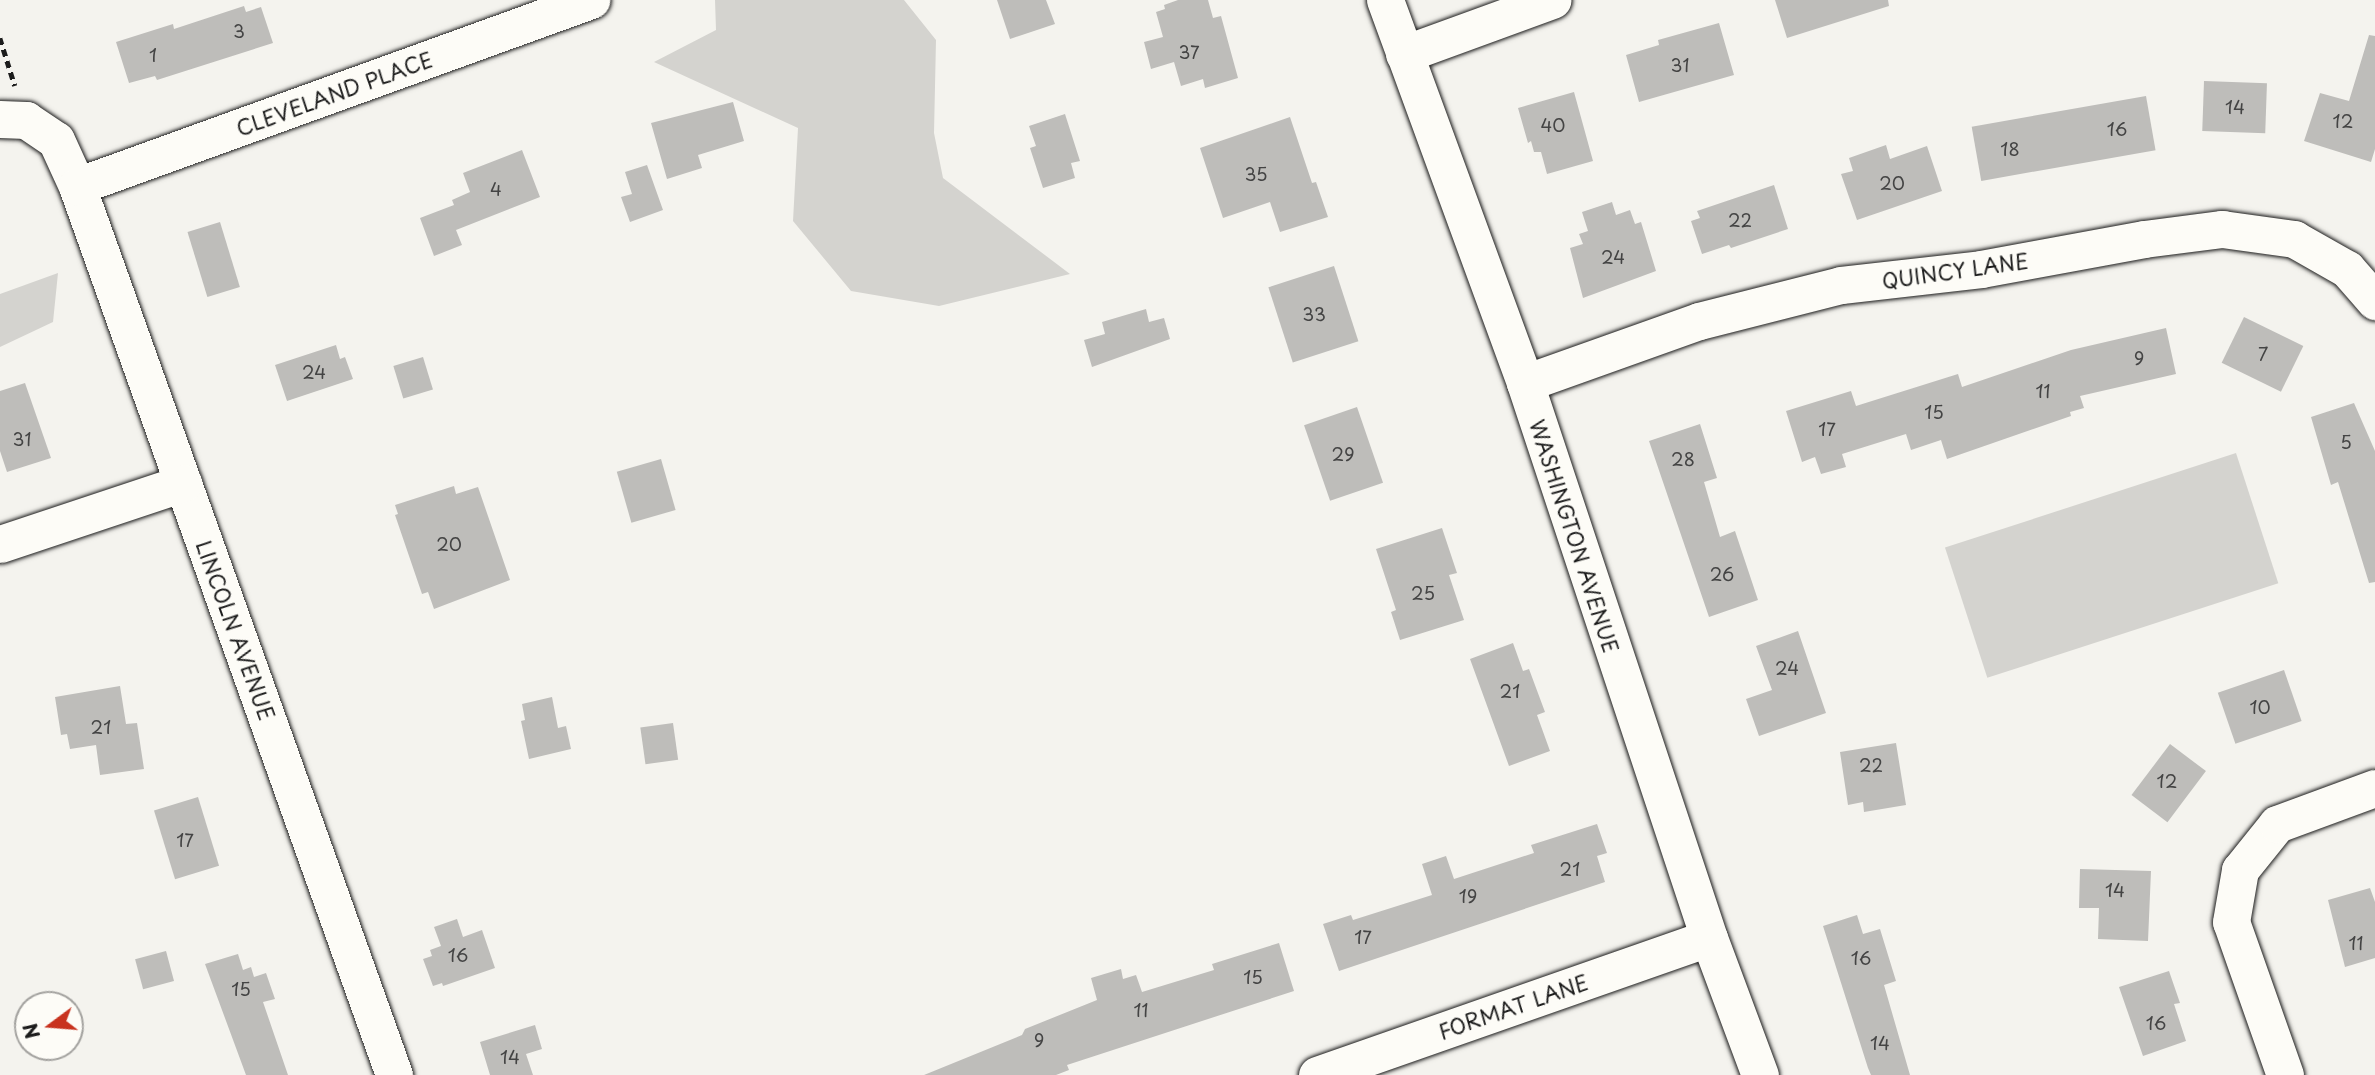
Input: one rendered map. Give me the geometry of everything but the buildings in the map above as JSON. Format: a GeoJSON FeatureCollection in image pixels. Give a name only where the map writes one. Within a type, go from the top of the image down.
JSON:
{"type":"FeatureCollection","features":[{"type":"Feature","properties":{"kind":"street","name":"CLEVELAND PLACE"},"geometry":{"type":"LineString","coordinates":[[77,186],[591,0]]}},
{"type":"Feature","properties":{"kind":"street","name":"WASHINGTON AVENUE"},"geometry":{"type":"LineString","coordinates":[[1385,0],[1525,383],[1709,938],[1760,1075]]}},
{"type":"Feature","properties":{"kind":"street"},"geometry":{"type":"LineString","coordinates":[[1404,54],[1552,0]]}},
{"type":"Feature","properties":{"kind":"street","name":"LINCOLN AVENUE"},"geometry":{"type":"LineString","coordinates":[[13,120],[56,140],[77,186],[394,1075]]}},
{"type":"Feature","properties":{"kind":"street","name":"QUINCY LANE"},"geometry":{"type":"LineString","coordinates":[[1525,383],[1699,321],[1840,285],[1981,269],[2144,239],[2222,229],[2294,239],[2347,268],[2375,300]]}},
{"type":"Feature","properties":{"kind":"street"},"geometry":{"type":"LineString","coordinates":[[0,544],[183,483]]}},
{"type":"Feature","properties":{"kind":"street"},"geometry":{"type":"LineString","coordinates":[[2285,1075],[2231,922],[2240,870],[2277,824],[2375,788]]}},
{"type":"Feature","properties":{"kind":"street","name":"FORMAT LANE"},"geometry":{"type":"LineString","coordinates":[[1317,1075],[1709,938]]}},
{"type":"Feature","properties":{"kind":"path"},"geometry":{"type":"LineString","coordinates":[[0,38],[13,120]]}},
{"type":"Feature","properties":{"kind":"shaded area"},"geometry":{"type":"Polygon","coordinates":[[[715,0],[904,0],[936,40],[934,133],[943,178],[1070,274],[939,306],[851,291],[793,221],[798,128],[654,62],[716,30],[715,0]]]}},
{"type":"Feature","properties":{"kind":"shaded area"},"geometry":{"type":"Polygon","coordinates":[[[58,273],[53,322],[0,347],[0,294],[58,273]]]}},
{"type":"Feature","properties":{"kind":"shaded area"},"geometry":{"type":"Polygon","coordinates":[[[2236,453],[2278,583],[1987,678],[1945,548],[2236,453]]]}}]}
